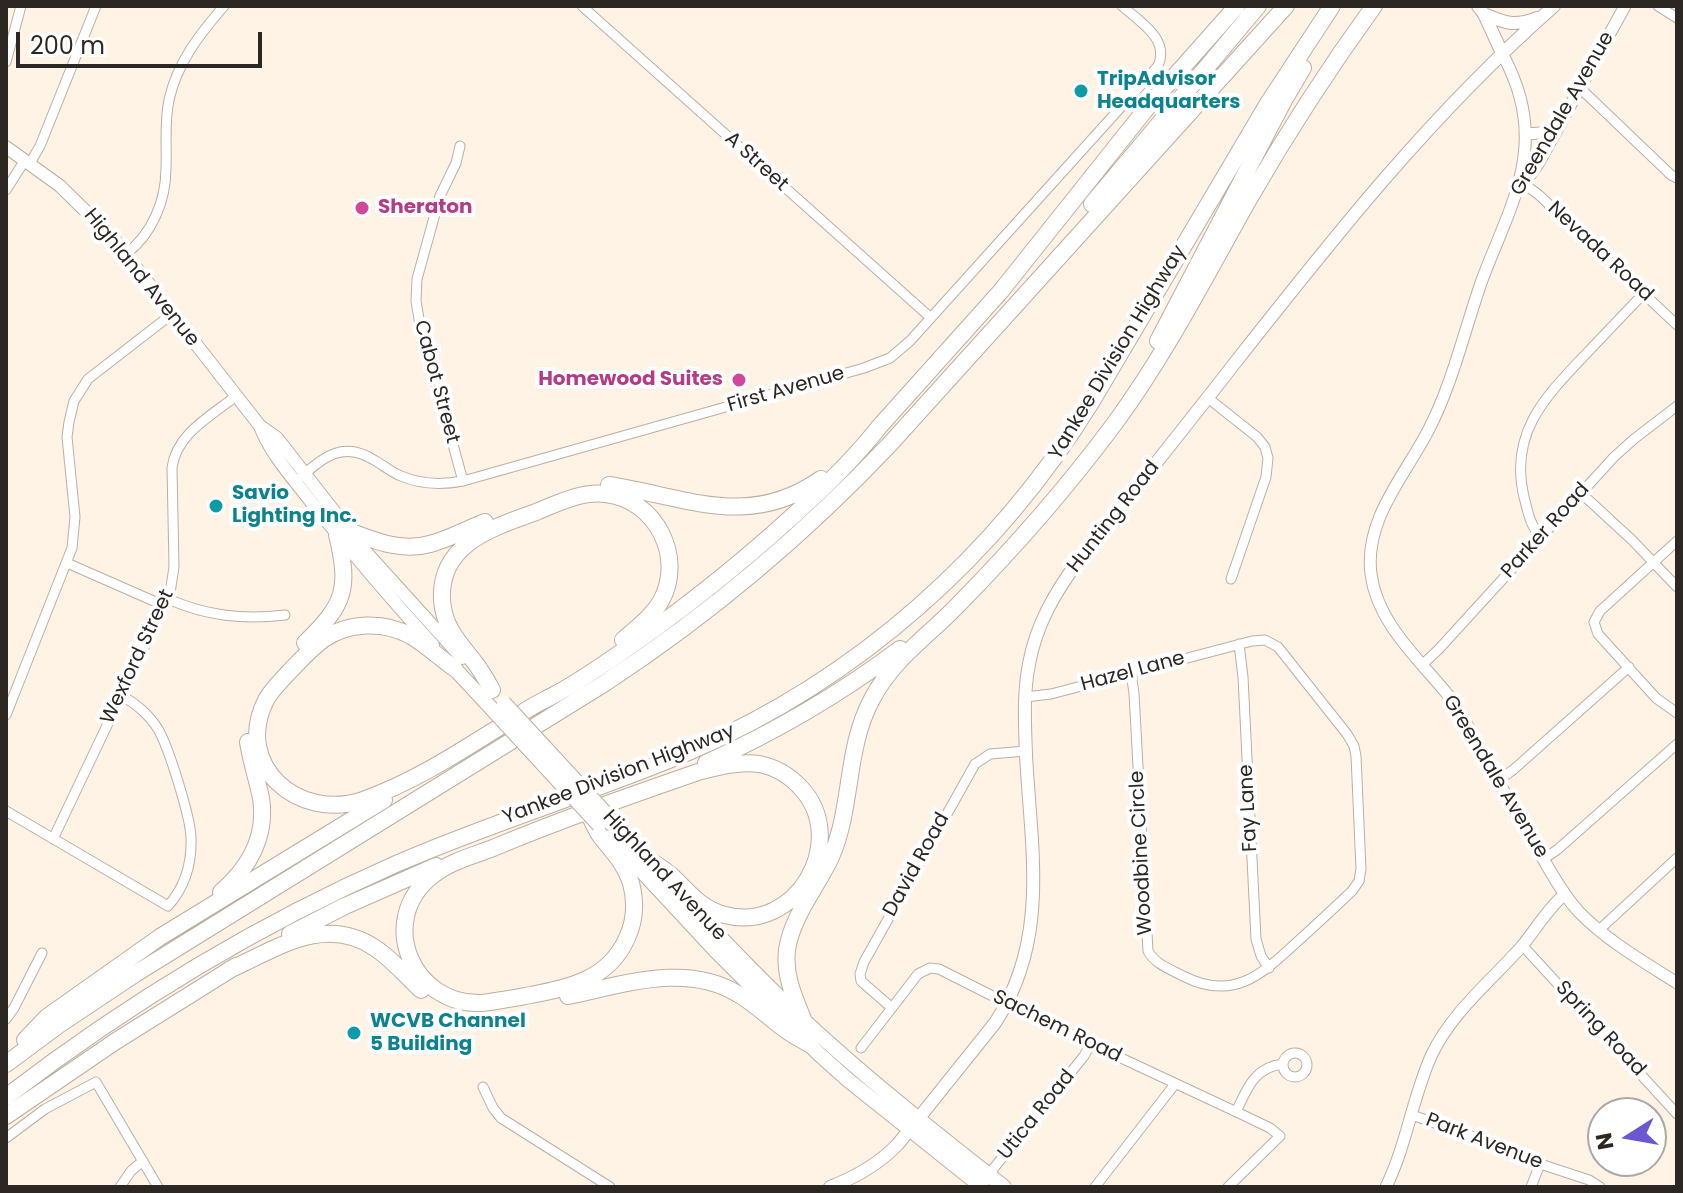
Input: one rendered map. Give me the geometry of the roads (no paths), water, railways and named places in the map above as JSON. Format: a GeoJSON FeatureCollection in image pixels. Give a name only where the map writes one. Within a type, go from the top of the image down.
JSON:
{"type":"FeatureCollection","features":[{"type":"Feature","properties":{"kind":"highway"},"geometry":{"type":"LineString","coordinates":[[6,1062],[47,1017],[125,961],[183,922],[620,653],[680,610],[781,527],[865,445],[1001,291],[1150,104],[1237,6]]}},
{"type":"Feature","properties":{"kind":"highway"},"geometry":{"type":"LineString","coordinates":[[1044,274],[1073,225],[1258,6]]}},
{"type":"Feature","properties":{"kind":"highway"},"geometry":{"type":"LineString","coordinates":[[6,1062],[122,982],[643,658],[703,614],[783,548],[848,488],[911,422],[1286,6]]}},
{"type":"Feature","properties":{"kind":"highway"},"geometry":{"type":"LineString","coordinates":[[1101,439],[1150,355],[1283,102],[1325,35],[1334,6]]}},
{"type":"Feature","properties":{"kind":"highway","name":"Yankee Division Highway"},"geometry":{"type":"LineString","coordinates":[[6,1097],[124,1012],[251,936],[412,857],[663,762],[731,732],[823,680],[919,608],[984,545],[1060,452],[1283,80],[1334,6]]}},
{"type":"Feature","properties":{"kind":"highway"},"geometry":{"type":"LineString","coordinates":[[803,1019],[788,979],[788,944],[796,922],[834,850],[854,746],[875,694],[893,667],[956,608],[1038,521],[1137,390],[1175,332],[1283,142],[1374,6]]}},
{"type":"Feature","properties":{"kind":"highway"},"geometry":{"type":"LineString","coordinates":[[183,922],[234,880],[255,848],[262,809],[248,741],[251,710],[266,683],[322,626],[338,604],[344,577],[343,533],[391,545],[426,545],[566,490],[593,484],[719,507],[763,506],[815,483],[879,427]]}},
{"type":"Feature","properties":{"kind":"highway"},"geometry":{"type":"LineString","coordinates":[[492,690],[477,665],[453,636],[444,610],[443,583],[458,553],[484,532],[583,494],[606,494],[629,501],[655,522],[666,545],[669,570],[662,598],[653,612],[629,634],[530,708]]}},
{"type":"Feature","properties":{"kind":"highway"},"geometry":{"type":"LineString","coordinates":[[625,797],[738,748],[823,702],[895,652],[975,587]]}},
{"type":"Feature","properties":{"kind":"highway"},"geometry":{"type":"LineString","coordinates":[[428,770],[357,802],[336,805],[309,802],[287,791],[270,773],[259,746],[260,716],[265,701],[280,681],[318,644],[346,629],[369,626],[398,630],[418,640],[454,668]]}},
{"type":"Feature","properties":{"kind":"highway"},"geometry":{"type":"LineString","coordinates":[[598,820],[625,868],[634,898],[632,926],[614,960],[594,977],[569,987],[482,1003],[454,1000],[429,985],[411,961],[406,945],[404,929],[410,904],[422,885],[433,875],[513,838],[625,797],[708,770],[739,764],[759,764],[778,771],[799,786],[811,803],[820,828],[819,852],[806,884],[784,906],[757,917],[731,917],[709,909],[647,858]]}},
{"type":"Feature","properties":{"kind":"highway"},"geometry":{"type":"LineString","coordinates":[[6,1116],[253,954],[345,906],[450,860],[513,838]]}},
{"type":"Feature","properties":{"kind":"highway"},"geometry":{"type":"LineString","coordinates":[[229,970],[298,938],[346,935],[378,950],[434,1001],[455,1010],[473,1013],[660,978],[689,978],[717,984],[738,993],[809,1044]]}},
{"type":"Feature","properties":{"kind":"main road"},"geometry":{"type":"LineString","coordinates":[[1481,9],[1514,24],[1527,22],[1549,10]]}},
{"type":"Feature","properties":{"kind":"main road"},"geometry":{"type":"LineString","coordinates":[[1481,9],[1502,53]]}},
{"type":"Feature","properties":{"kind":"main road","name":"Hunting Road"},"geometry":{"type":"LineString","coordinates":[[830,1187],[881,1161],[915,1124],[986,1036],[1007,1003],[1023,964],[1032,921],[1033,885],[1026,751],[1027,672],[1035,639],[1060,586],[1367,197],[1426,131],[1549,10]]}},
{"type":"Feature","properties":{"kind":"main road","name":"Highland Avenue"},"geometry":{"type":"LineString","coordinates":[[6,147],[83,207],[126,254],[260,426],[267,445],[300,478],[386,593],[454,668],[499,707],[715,950],[836,1070],[915,1124]]}},
{"type":"Feature","properties":{"kind":"main road","name":"Highland Avenue"},"geometry":{"type":"LineString","coordinates":[[343,533],[492,690],[499,707],[598,820],[647,858],[733,951],[915,1124],[984,1183],[1004,1187]]}},
{"type":"Feature","properties":{"kind":"street"},"geometry":{"type":"LineString","coordinates":[[6,62],[21,6]]}},
{"type":"Feature","properties":{"kind":"street"},"geometry":{"type":"LineString","coordinates":[[6,190],[40,146],[96,6]]}},
{"type":"Feature","properties":{"kind":"street"},"geometry":{"type":"LineString","coordinates":[[126,254],[143,238],[162,198],[166,179],[167,106],[174,82],[191,47],[224,6]]}},
{"type":"Feature","properties":{"kind":"street","name":"A Street"},"geometry":{"type":"LineString","coordinates":[[582,6],[931,318]]}},
{"type":"Feature","properties":{"kind":"street","name":"First Avenue"},"geometry":{"type":"LineString","coordinates":[[300,478],[328,457],[345,451],[367,456],[392,472],[418,482],[437,484],[463,481],[886,360],[901,350],[931,318],[1160,63],[1162,52],[1155,36],[1122,6]]}},
{"type":"Feature","properties":{"kind":"street","name":"Greendale Avenue"},"geometry":{"type":"LineString","coordinates":[[1625,6],[1535,169],[1519,183],[1479,288],[1439,408],[1385,505],[1372,542],[1370,571],[1376,596],[1388,620],[1455,704],[1565,894],[1599,930],[1677,983]]}},
{"type":"Feature","properties":{"kind":"street"},"geometry":{"type":"LineString","coordinates":[[1658,6],[1677,18]]}},
{"type":"Feature","properties":{"kind":"street"},"geometry":{"type":"LineString","coordinates":[[1502,53],[1521,96],[1525,134],[1519,183]]}},
{"type":"Feature","properties":{"kind":"street"},"geometry":{"type":"LineString","coordinates":[[1580,88],[1677,178]]}},
{"type":"Feature","properties":{"kind":"street"},"geometry":{"type":"LineString","coordinates":[[1525,134],[1556,132]]}},
{"type":"Feature","properties":{"kind":"street","name":"Cabot Street"},"geometry":{"type":"LineString","coordinates":[[460,146],[456,163],[440,196],[415,294],[420,325],[463,481]]}},
{"type":"Feature","properties":{"kind":"street","name":"Nevada Road"},"geometry":{"type":"LineString","coordinates":[[1519,183],[1539,195],[1677,325]]}},
{"type":"Feature","properties":{"kind":"street"},"geometry":{"type":"LineString","coordinates":[[1541,537],[1533,528],[1521,477],[1521,451],[1527,431],[1555,387],[1644,293]]}},
{"type":"Feature","properties":{"kind":"street"},"geometry":{"type":"LineString","coordinates":[[6,715],[67,563],[73,540],[75,524],[67,437],[74,401],[88,379],[172,314]]}},
{"type":"Feature","properties":{"kind":"street","name":"Wexford Street"},"geometry":{"type":"LineString","coordinates":[[53,839],[172,587],[172,468],[175,453],[187,436],[236,396]]}},
{"type":"Feature","properties":{"kind":"street"},"geometry":{"type":"LineString","coordinates":[[1208,398],[1260,440],[1268,458],[1266,477],[1231,579]]}},
{"type":"Feature","properties":{"kind":"street","name":"Parker Road"},"geometry":{"type":"LineString","coordinates":[[1423,664],[1620,451],[1677,406]]}},
{"type":"Feature","properties":{"kind":"street"},"geometry":{"type":"LineString","coordinates":[[1581,493],[1654,561],[1677,587]]}},
{"type":"Feature","properties":{"kind":"street"},"geometry":{"type":"LineString","coordinates":[[1677,541],[1600,611],[1594,622],[1598,634],[1656,698],[1677,713]]}},
{"type":"Feature","properties":{"kind":"street"},"geometry":{"type":"LineString","coordinates":[[67,563],[194,610],[253,618],[285,615]]}},
{"type":"Feature","properties":{"kind":"street","name":"Woodbine Circle"},"geometry":{"type":"LineString","coordinates":[[1131,673],[1149,954],[1156,962],[1189,979],[1214,986],[1239,983],[1255,978],[1269,968],[1352,891],[1359,881],[1361,869],[1356,756],[1352,742],[1278,647],[1265,640],[1239,644]]}},
{"type":"Feature","properties":{"kind":"street","name":"Hazel Lane"},"geometry":{"type":"LineString","coordinates":[[1025,697],[1045,695],[1239,644]]}},
{"type":"Feature","properties":{"kind":"street","name":"Fay Lane"},"geometry":{"type":"LineString","coordinates":[[1239,644],[1256,939],[1269,968]]}},
{"type":"Feature","properties":{"kind":"street"},"geometry":{"type":"LineString","coordinates":[[1497,781],[1629,667]]}},
{"type":"Feature","properties":{"kind":"street"},"geometry":{"type":"LineString","coordinates":[[6,811],[168,906],[186,878],[191,849],[190,824],[158,729],[137,706],[121,696]]}},
{"type":"Feature","properties":{"kind":"street"},"geometry":{"type":"LineString","coordinates":[[1543,859],[1677,744]]}},
{"type":"Feature","properties":{"kind":"street","name":"David Road"},"geometry":{"type":"LineString","coordinates":[[892,1008],[861,981],[864,962],[975,764],[990,754],[1026,751]]}},
{"type":"Feature","properties":{"kind":"street"},"geometry":{"type":"LineString","coordinates":[[1599,930],[1677,858]]}},
{"type":"Feature","properties":{"kind":"street"},"geometry":{"type":"LineString","coordinates":[[1386,1187],[1398,1160],[1432,1054],[1455,1017],[1565,894]]}},
{"type":"Feature","properties":{"kind":"street","name":"Spring Road"},"geometry":{"type":"LineString","coordinates":[[1522,945],[1677,1114]]}},
{"type":"Feature","properties":{"kind":"street"},"geometry":{"type":"LineString","coordinates":[[6,1019],[42,953]]}},
{"type":"Feature","properties":{"kind":"street","name":"Sachem Road"},"geometry":{"type":"LineString","coordinates":[[861,1048],[918,974],[933,967],[1270,1128],[1280,1136],[1228,1187]]}},
{"type":"Feature","properties":{"kind":"street","name":"Utica Road"},"geometry":{"type":"LineString","coordinates":[[984,1183],[1091,1043]]}},
{"type":"Feature","properties":{"kind":"street"},"geometry":{"type":"LineString","coordinates":[[1236,1112],[1254,1076],[1270,1066],[1283,1064]]}},
{"type":"Feature","properties":{"kind":"street"},"geometry":{"type":"LineString","coordinates":[[6,1138],[39,1113],[96,1082],[158,1187]]}},
{"type":"Feature","properties":{"kind":"street"},"geometry":{"type":"LineString","coordinates":[[1095,1187],[1175,1084]]}},
{"type":"Feature","properties":{"kind":"street"},"geometry":{"type":"LineString","coordinates":[[483,1087],[501,1118],[610,1187]]}},
{"type":"Feature","properties":{"kind":"street","name":"Park Avenue"},"geometry":{"type":"LineString","coordinates":[[1412,1115],[1480,1139],[1522,1158],[1589,1180],[1600,1187]]}},
{"type":"Feature","properties":{"kind":"street"},"geometry":{"type":"LineString","coordinates":[[120,1187],[143,1161]]}},
{"type":"Feature","properties":{"kind":"street"},"geometry":{"type":"LineString","coordinates":[[1531,1187],[1540,1164]]}},
{"type":"Feature","properties":{"kind":"place","name":"TripAdvisor Headquarters"},"geometry":{"type":"Point","coordinates":[1081,91]}},
{"type":"Feature","properties":{"kind":"place","name":"Sheraton"},"geometry":{"type":"Point","coordinates":[362,208]}},
{"type":"Feature","properties":{"kind":"place","name":"Homewood Suites"},"geometry":{"type":"Point","coordinates":[739,380]}},
{"type":"Feature","properties":{"kind":"place","name":"Savio Lighting Inc."},"geometry":{"type":"Point","coordinates":[216,506]}},
{"type":"Feature","properties":{"kind":"place","name":"WCVB Channel 5 Building"},"geometry":{"type":"Point","coordinates":[354,1033]}}]}
